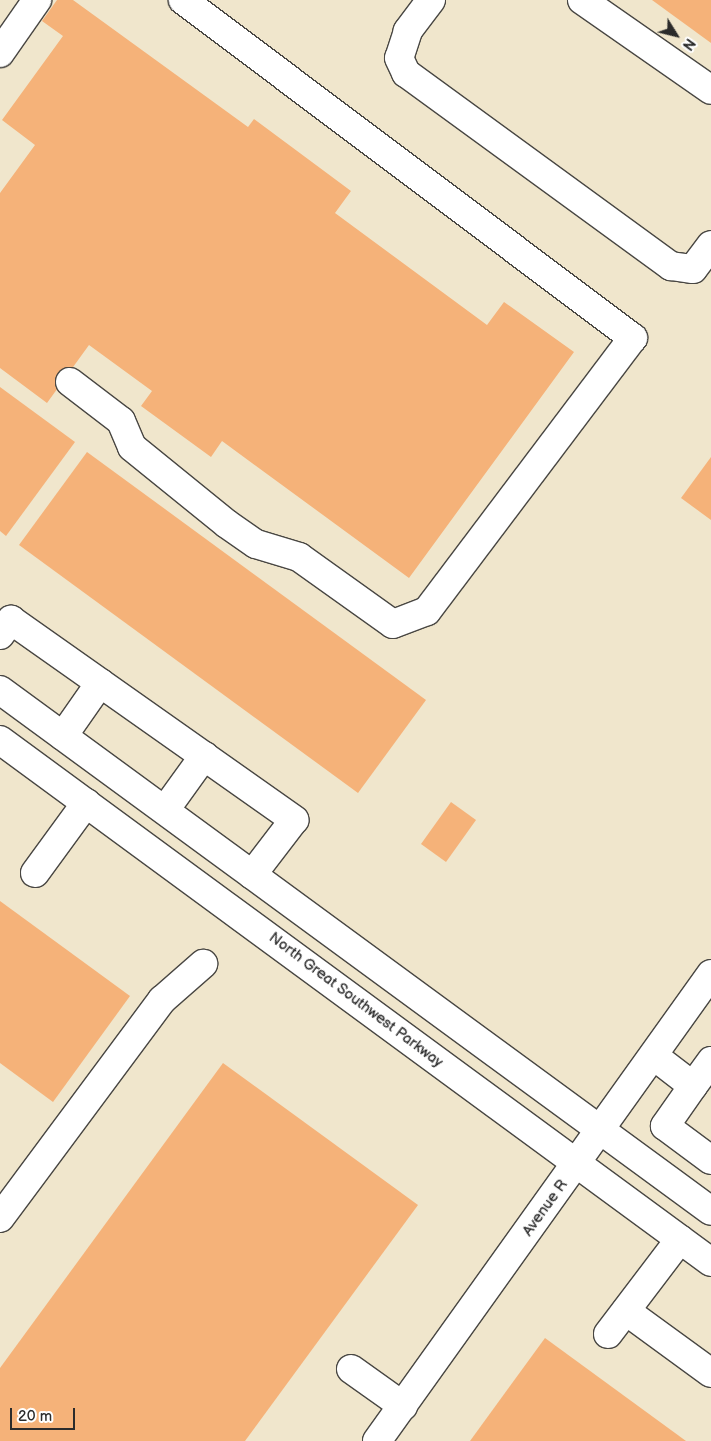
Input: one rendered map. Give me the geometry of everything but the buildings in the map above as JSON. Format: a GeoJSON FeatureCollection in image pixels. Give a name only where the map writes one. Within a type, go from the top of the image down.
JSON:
{"type":"FeatureCollection","features":[{"type":"Feature","properties":{"kind":"street"},"geometry":{"type":"LineString","coordinates":[[0,53],[37,0]]}},
{"type":"Feature","properties":{"kind":"street"},"geometry":{"type":"LineString","coordinates":[[70,382],[122,421],[132,447],[227,524],[256,544],[299,557],[393,624],[427,611],[634,338],[183,0]]}},
{"type":"Feature","properties":{"kind":"street"},"geometry":{"type":"LineString","coordinates":[[431,0],[408,31],[400,58],[406,73],[671,266],[694,269],[711,245]]}},
{"type":"Feature","properties":{"kind":"street"},"geometry":{"type":"LineString","coordinates":[[582,0],[711,90]]}},
{"type":"Feature","properties":{"kind":"street"},"geometry":{"type":"LineString","coordinates":[[0,635],[11,620],[294,820],[252,875]]}},
{"type":"Feature","properties":{"kind":"street"},"geometry":{"type":"LineString","coordinates":[[63,736],[100,683]]}},
{"type":"Feature","properties":{"kind":"street"},"geometry":{"type":"LineString","coordinates":[[0,690],[711,1211]]}},
{"type":"Feature","properties":{"kind":"street","name":"North Great Southwest Parkway"},"geometry":{"type":"LineString","coordinates":[[0,740],[711,1262]]}},
{"type":"Feature","properties":{"kind":"street"},"geometry":{"type":"LineString","coordinates":[[158,855],[173,816],[204,756]]}},
{"type":"Feature","properties":{"kind":"street"},"geometry":{"type":"LineString","coordinates":[[35,873],[86,803]]}},
{"type":"Feature","properties":{"kind":"street"},"geometry":{"type":"LineString","coordinates":[[0,1218],[162,1000],[203,964]]}},
{"type":"Feature","properties":{"kind":"street","name":"Avenue R"},"geometry":{"type":"LineString","coordinates":[[377,1441],[601,1131],[711,974]]}},
{"type":"Feature","properties":{"kind":"street"},"geometry":{"type":"LineString","coordinates":[[654,1056],[693,1086]]}},
{"type":"Feature","properties":{"kind":"street"},"geometry":{"type":"LineString","coordinates":[[711,1061],[665,1126],[711,1160]]}},
{"type":"Feature","properties":{"kind":"street"},"geometry":{"type":"LineString","coordinates":[[608,1334],[680,1239]]}},
{"type":"Feature","properties":{"kind":"street"},"geometry":{"type":"LineString","coordinates":[[626,1311],[711,1373]]}},
{"type":"Feature","properties":{"kind":"street"},"geometry":{"type":"LineString","coordinates":[[351,1369],[403,1406]]}}]}
